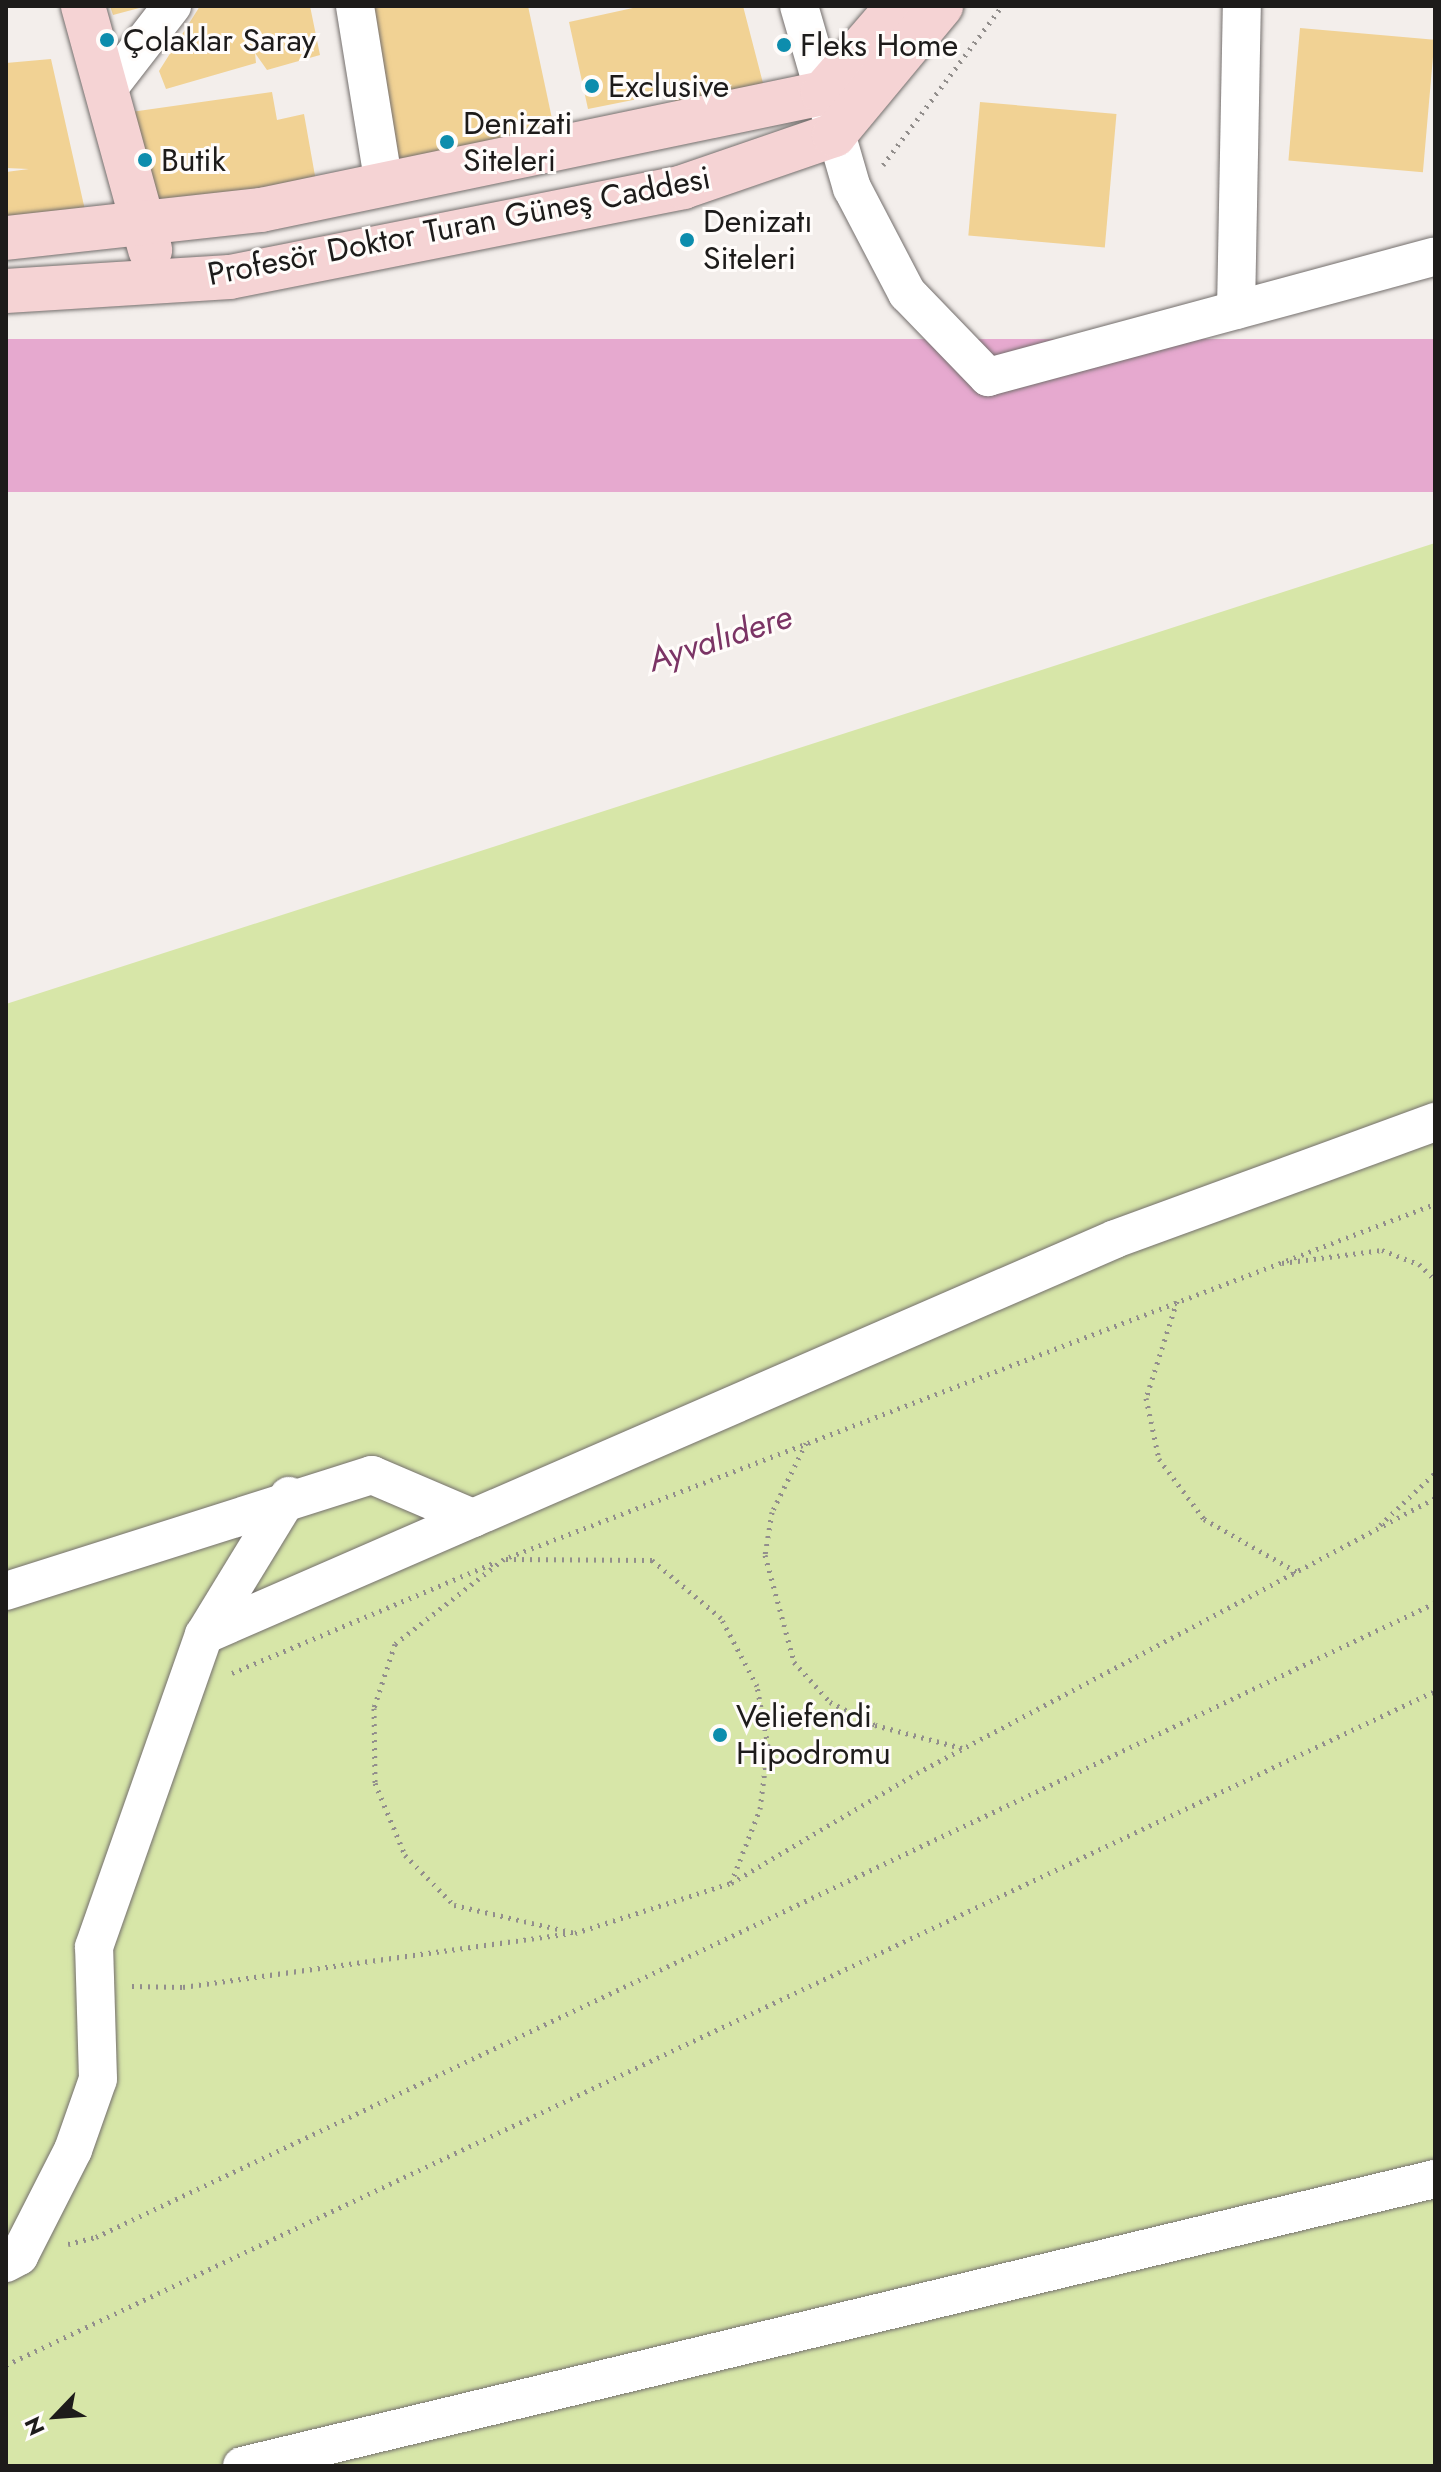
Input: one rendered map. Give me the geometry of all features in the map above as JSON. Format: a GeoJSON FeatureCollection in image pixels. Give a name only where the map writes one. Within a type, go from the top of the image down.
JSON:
{"type":"FeatureCollection","features":[{"type":"Feature","properties":{"kind":"main road"},"geometry":{"type":"LineString","coordinates":[[83,6],[137,224],[164,281]]}},
{"type":"Feature","properties":{"kind":"main road"},"geometry":{"type":"LineString","coordinates":[[823,93],[898,6]]}},
{"type":"Feature","properties":{"kind":"main road"},"geometry":{"type":"LineString","coordinates":[[834,135],[941,6]]}},
{"type":"Feature","properties":{"kind":"main road","name":"Profesör Doktor Turan Güneş Caddesi"},"geometry":{"type":"LineString","coordinates":[[6,238],[137,224],[384,185],[823,93]]}},
{"type":"Feature","properties":{"kind":"main road","name":"Profesör Doktor Turan Güneş Caddesi"},"geometry":{"type":"LineString","coordinates":[[6,291],[230,277],[683,187],[834,135]]}},
{"type":"Feature","properties":{"kind":"street"},"geometry":{"type":"LineString","coordinates":[[106,91],[172,6]]}},
{"type":"Feature","properties":{"kind":"street"},"geometry":{"type":"LineString","coordinates":[[355,6],[384,185]]}},
{"type":"Feature","properties":{"kind":"street"},"geometry":{"type":"LineString","coordinates":[[799,6],[834,135],[852,188],[907,293],[988,377],[1435,256]]}},
{"type":"Feature","properties":{"kind":"street"},"geometry":{"type":"LineString","coordinates":[[1236,310],[1242,6]]}},
{"type":"Feature","properties":{"kind":"street"},"geometry":{"type":"LineString","coordinates":[[204,1635],[1115,1239],[1435,1122]]}},
{"type":"Feature","properties":{"kind":"street"},"geometry":{"type":"LineString","coordinates":[[6,1591],[289,1496],[372,1475],[473,1518]]}},
{"type":"Feature","properties":{"kind":"street"},"geometry":{"type":"LineString","coordinates":[[10,2257],[98,2079],[94,1947],[182,1694],[204,1635],[289,1496]]}},
{"type":"Feature","properties":{"kind":"street"},"geometry":{"type":"LineString","coordinates":[[242,2466],[1435,2179]]}},
{"type":"Feature","properties":{"kind":"path"},"geometry":{"type":"LineString","coordinates":[[852,188],[898,154],[1002,6]]}},
{"type":"Feature","properties":{"kind":"path"},"geometry":{"type":"LineString","coordinates":[[182,1694],[504,1559],[1435,1204]]}},
{"type":"Feature","properties":{"kind":"path"},"geometry":{"type":"LineString","coordinates":[[1273,1264],[1382,1250],[1419,1264],[1435,1280]]}},
{"type":"Feature","properties":{"kind":"path"},"geometry":{"type":"LineString","coordinates":[[1178,1300],[1146,1398],[1159,1459],[1204,1519],[1297,1572]]}},
{"type":"Feature","properties":{"kind":"path"},"geometry":{"type":"LineString","coordinates":[[807,1442],[772,1512],[765,1555],[794,1662],[830,1702],[852,1713],[963,1749]]}},
{"type":"Feature","properties":{"kind":"path"},"geometry":{"type":"LineString","coordinates":[[1373,1531],[1435,1473]]}},
{"type":"Feature","properties":{"kind":"path"},"geometry":{"type":"LineString","coordinates":[[96,1985],[183,1987],[469,1942],[575,1933],[731,1883],[963,1749],[1435,1498]]}},
{"type":"Feature","properties":{"kind":"path"},"geometry":{"type":"LineString","coordinates":[[575,1933],[454,1905],[405,1855],[375,1783],[374,1708],[395,1644],[504,1559],[652,1560],[721,1618],[757,1686],[768,1746],[760,1809],[731,1883]]}},
{"type":"Feature","properties":{"kind":"path"},"geometry":{"type":"LineString","coordinates":[[10,2257],[96,2237],[1435,1603]]}},
{"type":"Feature","properties":{"kind":"path"},"geometry":{"type":"LineString","coordinates":[[6,2365],[1435,1691]]}},
{"type":"Feature","properties":{"kind":"green space","name":"Veliefendi Hipodromu"},"geometry":{"type":"Polygon","coordinates":[[[1435,543],[1435,2466],[6,2466],[6,1004],[1435,543]]]}},
{"type":"Feature","properties":{"kind":"water"},"geometry":{"type":"Polygon","coordinates":[[[6,339],[1435,339],[1435,492],[6,492],[6,339]]]}},
{"type":"Feature","properties":{"kind":"building"},"geometry":{"type":"Polygon","coordinates":[[[110,6],[143,6],[143,7],[113,15],[110,6]]]}},
{"type":"Feature","properties":{"kind":"building"},"geometry":{"type":"Polygon","coordinates":[[[200,6],[310,6],[320,55],[267,70],[255,53],[256,63],[166,89],[159,71],[200,6]]]}},
{"type":"Feature","properties":{"kind":"building"},"geometry":{"type":"Polygon","coordinates":[[[365,6],[528,6],[554,128],[395,164],[365,6]]]}},
{"type":"Feature","properties":{"kind":"building"},"geometry":{"type":"Polygon","coordinates":[[[642,6],[743,6],[764,87],[678,114],[673,92],[588,109],[569,22],[642,6]]]}},
{"type":"Feature","properties":{"kind":"building"},"geometry":{"type":"Polygon","coordinates":[[[1300,28],[1434,40],[1423,172],[1288,160],[1300,28]]]}},
{"type":"Feature","properties":{"kind":"building"},"geometry":{"type":"Polygon","coordinates":[[[51,59],[87,219],[6,231],[6,172],[29,169],[6,168],[6,63],[51,59]]]}},
{"type":"Feature","properties":{"kind":"building"},"geometry":{"type":"Polygon","coordinates":[[[272,92],[277,120],[304,114],[317,187],[148,209],[131,112],[272,92]]]}},
{"type":"Feature","properties":{"kind":"building"},"geometry":{"type":"Polygon","coordinates":[[[980,102],[1116,114],[1105,247],[968,235],[980,102]]]}},
{"type":"Feature","properties":{"kind":"place","name":"Çolaklar Saray"},"geometry":{"type":"Point","coordinates":[107,40]}},
{"type":"Feature","properties":{"kind":"place","name":"Fleks Home"},"geometry":{"type":"Point","coordinates":[784,45]}},
{"type":"Feature","properties":{"kind":"place","name":"Exclusive"},"geometry":{"type":"Point","coordinates":[592,86]}},
{"type":"Feature","properties":{"kind":"place","name":"Denizati Siteleri"},"geometry":{"type":"Point","coordinates":[447,142]}},
{"type":"Feature","properties":{"kind":"place","name":"Butik"},"geometry":{"type":"Point","coordinates":[145,160]}},
{"type":"Feature","properties":{"kind":"place","name":"Denizatı Siteleri"},"geometry":{"type":"Point","coordinates":[687,240]}},
{"type":"Feature","properties":{"kind":"place","name":"Veliefendi Hipodromu"},"geometry":{"type":"Point","coordinates":[720,1735]}},
{"type":"Feature","properties":{"kind":"water label","name":"Ayvalıdere"},"geometry":{"type":"Point","coordinates":[720,638]}}]}
